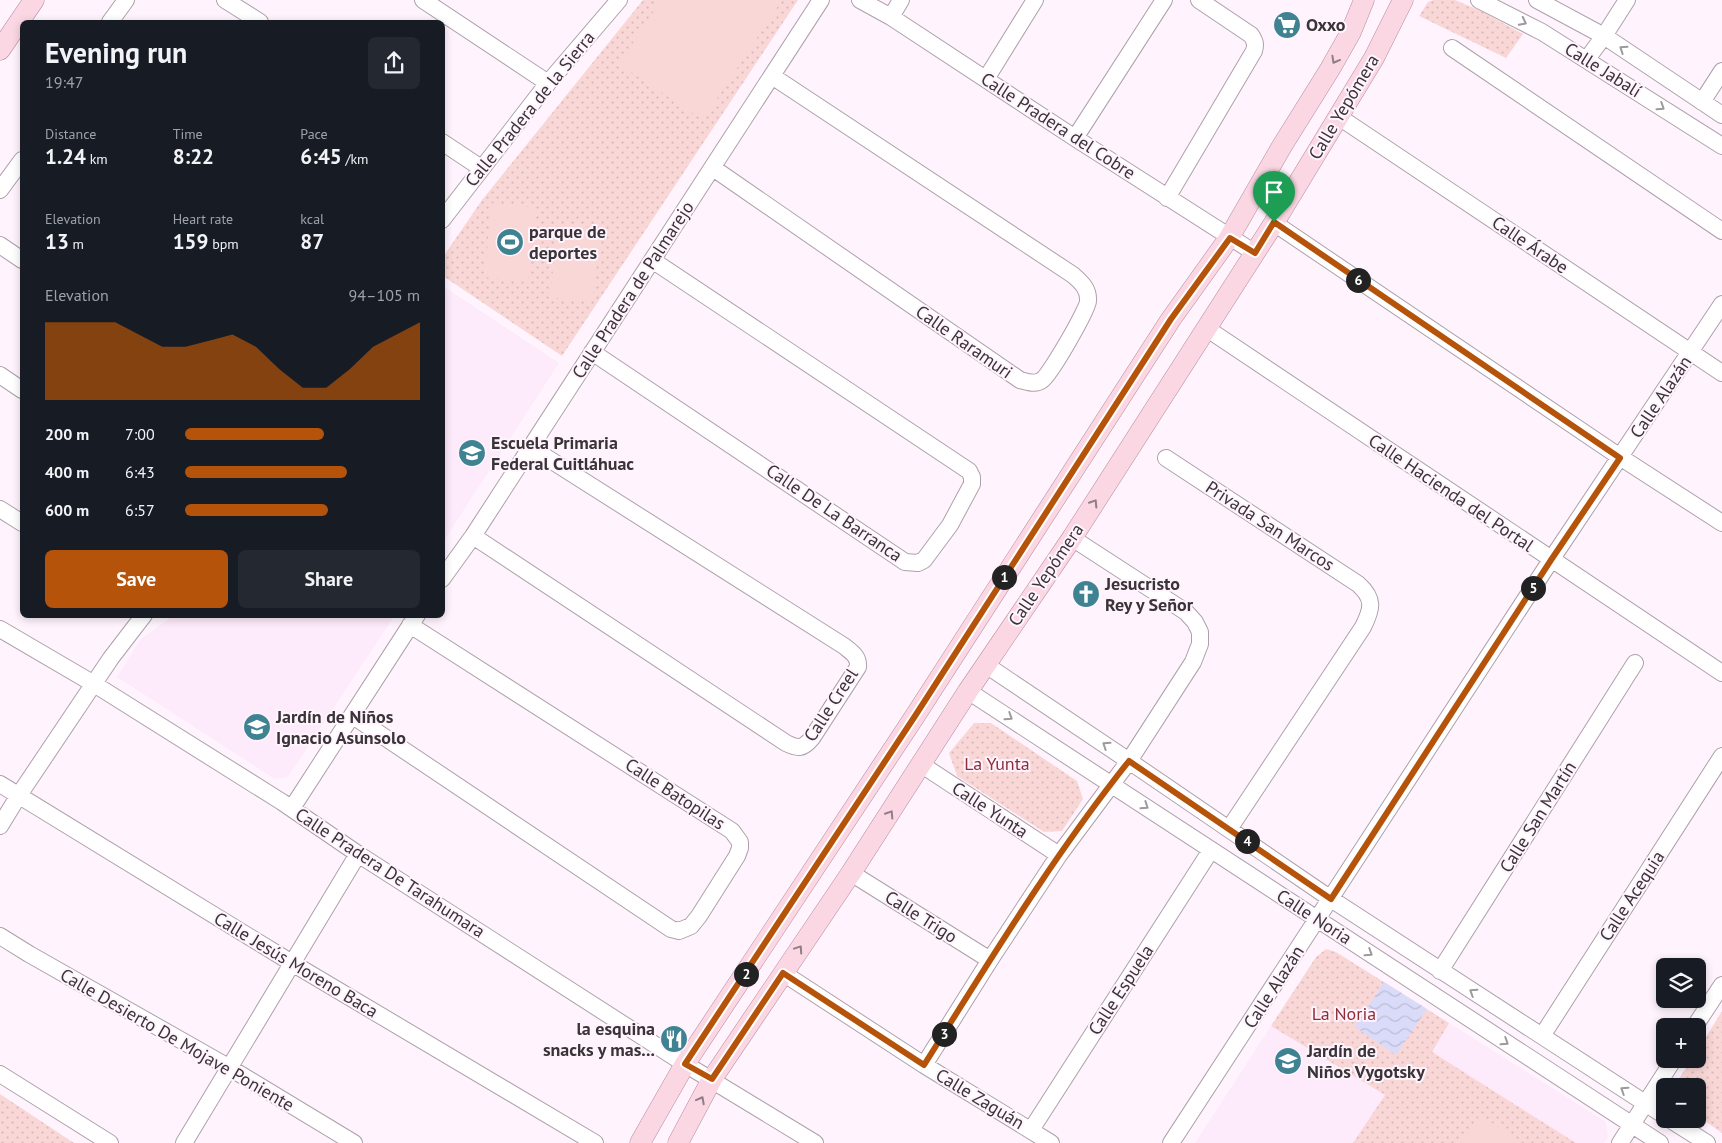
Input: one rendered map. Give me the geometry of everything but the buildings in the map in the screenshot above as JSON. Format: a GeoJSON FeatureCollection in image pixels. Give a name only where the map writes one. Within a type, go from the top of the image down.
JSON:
{"type":"FeatureCollection","features":[{"type":"Feature","properties":{"kind":"main road"},"geometry":{"type":"LineString","coordinates":[[20,20],[34,0]]}},
{"type":"Feature","properties":{"kind":"main road","name":"Calle Yepómera"},"geometry":{"type":"LineString","coordinates":[[640,1143],[685,1064],[894,748],[1171,319],[1230,238],[1282,146],[1351,32],[1364,0]]}},
{"type":"Feature","properties":{"kind":"main road","name":"Calle Yepómera"},"geometry":{"type":"LineString","coordinates":[[678,1143],[712,1079],[851,873],[968,691],[1072,538],[1255,253],[1374,58],[1403,0]]}},
{"type":"Feature","properties":{"kind":"main road"},"geometry":{"type":"LineString","coordinates":[[0,50],[20,21]]}},
{"type":"Feature","properties":{"kind":"street"},"geometry":{"type":"LineString","coordinates":[[111,20],[126,0]]}},
{"type":"Feature","properties":{"kind":"street"},"geometry":{"type":"LineString","coordinates":[[225,0],[257,20]]}},
{"type":"Feature","properties":{"kind":"street"},"geometry":{"type":"LineString","coordinates":[[423,0],[548,83]]}},
{"type":"Feature","properties":{"kind":"street","name":"Calle Pradera de la Sierra"},"geometry":{"type":"LineString","coordinates":[[445,216],[548,83],[619,0]]}},
{"type":"Feature","properties":{"kind":"street","name":"Calle Pradera de Palmarejo"},"geometry":{"type":"LineString","coordinates":[[445,575],[473,536],[821,0]]}},
{"type":"Feature","properties":{"kind":"street","name":"Calle Pradera del Cobre"},"geometry":{"type":"LineString","coordinates":[[860,0],[891,17],[1167,198],[1255,253]]}},
{"type":"Feature","properties":{"kind":"street"},"geometry":{"type":"LineString","coordinates":[[891,17],[901,0]]}},
{"type":"Feature","properties":{"kind":"street"},"geometry":{"type":"LineString","coordinates":[[986,79],[1035,0]]}},
{"type":"Feature","properties":{"kind":"street"},"geometry":{"type":"LineString","coordinates":[[1075,138],[1164,0]]}},
{"type":"Feature","properties":{"kind":"street"},"geometry":{"type":"LineString","coordinates":[[1167,198],[1256,46],[1255,40],[1251,35],[1199,0]]}},
{"type":"Feature","properties":{"kind":"street","name":"Calle Jabalí"},"geometry":{"type":"LineString","coordinates":[[1479,0],[1542,32],[1587,59],[1722,146]]}},
{"type":"Feature","properties":{"kind":"street","name":"Calle Jabalí"},"geometry":{"type":"LineString","coordinates":[[1537,0],[1604,36],[1722,115]]}},
{"type":"Feature","properties":{"kind":"street"},"geometry":{"type":"LineString","coordinates":[[1587,59],[1627,0]]}},
{"type":"Feature","properties":{"kind":"street"},"geometry":{"type":"LineString","coordinates":[[1452,48],[1722,231]]}},
{"type":"Feature","properties":{"kind":"street"},"geometry":{"type":"LineString","coordinates":[[1702,102],[1722,71]]}},
{"type":"Feature","properties":{"kind":"street","name":"Calle Raramuri"},"geometry":{"type":"LineString","coordinates":[[713,168],[1020,380],[1036,383],[1048,375],[1089,302],[1081,282],[772,76]]}},
{"type":"Feature","properties":{"kind":"street","name":"Calle Árabe"},"geometry":{"type":"LineString","coordinates":[[1339,117],[1722,373]]}},
{"type":"Feature","properties":{"kind":"street"},"geometry":{"type":"LineString","coordinates":[[445,144],[481,168]]}},
{"type":"Feature","properties":{"kind":"street"},"geometry":{"type":"LineString","coordinates":[[0,190],[20,163]]}},
{"type":"Feature","properties":{"kind":"street"},"geometry":{"type":"LineString","coordinates":[[1274,222],[1620,458],[1722,523]]}},
{"type":"Feature","properties":{"kind":"street"},"geometry":{"type":"LineString","coordinates":[[0,245],[20,259]]}},
{"type":"Feature","properties":{"kind":"street","name":"Calle De La Barranca"},"geometry":{"type":"LineString","coordinates":[[592,352],[905,562],[918,563],[924,560],[950,525],[972,484],[972,477],[969,471],[652,260]]}},
{"type":"Feature","properties":{"kind":"street","name":"Calle Alazán"},"geometry":{"type":"LineString","coordinates":[[1171,1143],[1551,560],[1722,304]]}},
{"type":"Feature","properties":{"kind":"street","name":"Calle Hacienda del Portal"},"geometry":{"type":"LineString","coordinates":[[1206,328],[1722,673]]}},
{"type":"Feature","properties":{"kind":"street"},"geometry":{"type":"LineString","coordinates":[[0,375],[20,389]]}},
{"type":"Feature","properties":{"kind":"street","name":"Calle Creel"},"geometry":{"type":"LineString","coordinates":[[473,536],[786,743],[798,748],[802,748],[812,738],[858,667],[856,656],[844,646],[530,448]]}},
{"type":"Feature","properties":{"kind":"street","name":"Privada San Marcos"},"geometry":{"type":"LineString","coordinates":[[1166,458],[1358,584],[1370,598],[1370,613],[1362,627],[1229,829]]}},
{"type":"Feature","properties":{"kind":"street"},"geometry":{"type":"LineString","coordinates":[[0,509],[20,522]]}},
{"type":"Feature","properties":{"kind":"street"},"geometry":{"type":"LineString","coordinates":[[924,1065],[1059,855],[1129,761],[1193,662],[1200,644],[1200,632],[1195,622],[1186,612],[1072,538]]}},
{"type":"Feature","properties":{"kind":"street"},"geometry":{"type":"LineString","coordinates":[[0,826],[127,634],[141,618]]}},
{"type":"Feature","properties":{"kind":"street"},"geometry":{"type":"LineString","coordinates":[[292,808],[414,620]]}},
{"type":"Feature","properties":{"kind":"street","name":"Calle Batopilas"},"geometry":{"type":"LineString","coordinates":[[353,716],[671,929],[679,931],[691,926],[719,885],[740,848],[740,842],[732,831],[414,620]]}},
{"type":"Feature","properties":{"kind":"street","name":"Calle Pradera De Tarahumara"},"geometry":{"type":"LineString","coordinates":[[0,629],[94,684],[292,808],[358,854],[685,1064],[815,1143]]}},
{"type":"Feature","properties":{"kind":"street","name":"Calle San Martín"},"geometry":{"type":"LineString","coordinates":[[1440,971],[1635,663]]}},
{"type":"Feature","properties":{"kind":"street","name":"Calle Noria"},"geometry":{"type":"LineString","coordinates":[[986,665],[1331,899],[1656,1110]]}},
{"type":"Feature","properties":{"kind":"street","name":"Calle Noria"},"geometry":{"type":"LineString","coordinates":[[968,691],[1660,1143]]}},
{"type":"Feature","properties":{"kind":"street","name":"Calle Acequia"},"geometry":{"type":"LineString","coordinates":[[1542,1036],[1722,756]]}},
{"type":"Feature","properties":{"kind":"street","name":"Calle Yunta"},"geometry":{"type":"LineString","coordinates":[[922,765],[1059,855]]}},
{"type":"Feature","properties":{"kind":"street","name":"Calle Jesús Moreno Baca"},"geometry":{"type":"LineString","coordinates":[[0,784],[292,963],[594,1143]]}},
{"type":"Feature","properties":{"kind":"street","name":"Calle Espuela"},"geometry":{"type":"LineString","coordinates":[[1031,1130],[1211,850]]}},
{"type":"Feature","properties":{"kind":"street"},"geometry":{"type":"LineString","coordinates":[[184,1143],[358,854]]}},
{"type":"Feature","properties":{"kind":"street","name":"Calle Trigo"},"geometry":{"type":"LineString","coordinates":[[851,873],[990,960]]}},
{"type":"Feature","properties":{"kind":"street","name":"Calle Desierto De Mojave Poniente"},"geometry":{"type":"LineString","coordinates":[[0,936],[230,1068],[354,1143]]}},
{"type":"Feature","properties":{"kind":"street","name":"Calle Zaguán"},"geometry":{"type":"LineString","coordinates":[[783,973],[924,1065],[1051,1143]]}},
{"type":"Feature","properties":{"kind":"street"},"geometry":{"type":"LineString","coordinates":[[1700,1018],[1722,985]]}},
{"type":"Feature","properties":{"kind":"street"},"geometry":{"type":"LineString","coordinates":[[1620,1143],[1668,1068]]}},
{"type":"Feature","properties":{"kind":"street"},"geometry":{"type":"LineString","coordinates":[[0,1074],[110,1143]]}},
{"type":"Feature","properties":{"kind":"street"},"geometry":{"type":"LineString","coordinates":[[1683,1128],[1707,1143]]}},
{"type":"Feature","properties":{"kind":"shaded area","name":"Escuela Primaria Federal Cuitláhuac"},"geometry":{"type":"Polygon","coordinates":[[[445,287],[559,363],[445,539],[445,287]]]}},
{"type":"Feature","properties":{"kind":"shaded area","name":"Jardín de Niños Ignacio Asunsolo"},"geometry":{"type":"Polygon","coordinates":[[[170,618],[393,618],[288,777],[275,779],[117,677],[140,640],[170,618]]]}},
{"type":"Feature","properties":{"kind":"shaded area"},"geometry":{"type":"Polygon","coordinates":[[[1449,1023],[1606,1122],[1608,1137],[1604,1143],[1576,1143],[1431,1052],[1449,1023]]]}},
{"type":"Feature","properties":{"kind":"shaded area","name":"Jardín de Niños Vygotsky"},"geometry":{"type":"Polygon","coordinates":[[[1271,1026],[1385,1095],[1353,1143],[1195,1143],[1271,1026]]]}},
{"type":"Feature","properties":{"kind":"green space"},"geometry":{"type":"Polygon","coordinates":[[[643,0],[798,0],[562,356],[445,277],[445,254],[482,200],[643,0]]]}},
{"type":"Feature","properties":{"kind":"green space"},"geometry":{"type":"Polygon","coordinates":[[[661,0],[775,0],[780,3],[703,120],[619,64],[661,0]]]}},
{"type":"Feature","properties":{"kind":"green space"},"geometry":{"type":"Polygon","coordinates":[[[1433,0],[1455,0],[1481,11],[1523,34],[1506,58],[1419,16],[1428,2],[1433,0]]]}},
{"type":"Feature","properties":{"kind":"green space","name":"parque de deportes"},"geometry":{"type":"Polygon","coordinates":[[[491,203],[537,208],[528,282],[485,277],[491,203]]]}},
{"type":"Feature","properties":{"kind":"green space"},"geometry":{"type":"Polygon","coordinates":[[[558,224],[601,229],[592,302],[550,297],[558,224]]]}},
{"type":"Feature","properties":{"kind":"green space","name":"La Yunta"},"geometry":{"type":"Polygon","coordinates":[[[974,723],[991,723],[1077,781],[1083,799],[1062,831],[1044,832],[957,776],[949,753],[974,723]]]}},
{"type":"Feature","properties":{"kind":"green space","name":"La Noria"},"geometry":{"type":"Polygon","coordinates":[[[1326,949],[1336,952],[1449,1023],[1432,1052],[1576,1143],[1353,1143],[1385,1095],[1271,1026],[1316,957],[1326,949]]]}},
{"type":"Feature","properties":{"kind":"green space"},"geometry":{"type":"Polygon","coordinates":[[[1722,1011],[1722,1133],[1706,1122],[1706,1078],[1679,1078],[1686,1068],[1706,1068],[1706,1037],[1722,1011]]]}},
{"type":"Feature","properties":{"kind":"green space"},"geometry":{"type":"Polygon","coordinates":[[[0,1094],[74,1143],[0,1143],[0,1094]]]}},
{"type":"Feature","properties":{"kind":"green space"},"geometry":{"type":"Polygon","coordinates":[[[1480,1115],[1523,1143],[1461,1143],[1480,1115]]]}},
{"type":"Feature","properties":{"kind":"water"},"geometry":{"type":"Polygon","coordinates":[[[1384,982],[1427,1009],[1396,1055],[1355,1027],[1384,982]]]}},
{"type":"Feature","properties":{"kind":"place","name":"Oxxo"},"geometry":{"type":"Point","coordinates":[1287,25]}},
{"type":"Feature","properties":{"kind":"place","name":"parque de deportes"},"geometry":{"type":"Point","coordinates":[510,242]}},
{"type":"Feature","properties":{"kind":"place","name":"Escuela Primaria Federal Cuitláhuac"},"geometry":{"type":"Point","coordinates":[472,453]}},
{"type":"Feature","properties":{"kind":"place","name":"Jesucristo Rey y Señor"},"geometry":{"type":"Point","coordinates":[1086,594]}},
{"type":"Feature","properties":{"kind":"place","name":"Jardín de Niños Ignacio Asunsolo"},"geometry":{"type":"Point","coordinates":[257,727]}},
{"type":"Feature","properties":{"kind":"place","name":"la esquina snacks y mas..."},"geometry":{"type":"Point","coordinates":[674,1039]}},
{"type":"Feature","properties":{"kind":"place","name":"Jardín de Niños Vygotsky"},"geometry":{"type":"Point","coordinates":[1288,1061]}},
{"type":"Feature","properties":{"kind":"route"},"geometry":{"type":"LineString","coordinates":[[1274,222],[1620,458],[1551,560],[1331,899],[1129,761],[1059,855],[924,1065],[783,973],[712,1079],[685,1064],[915,716],[1171,319],[1230,238],[1255,253],[1274,222]]}}]}
